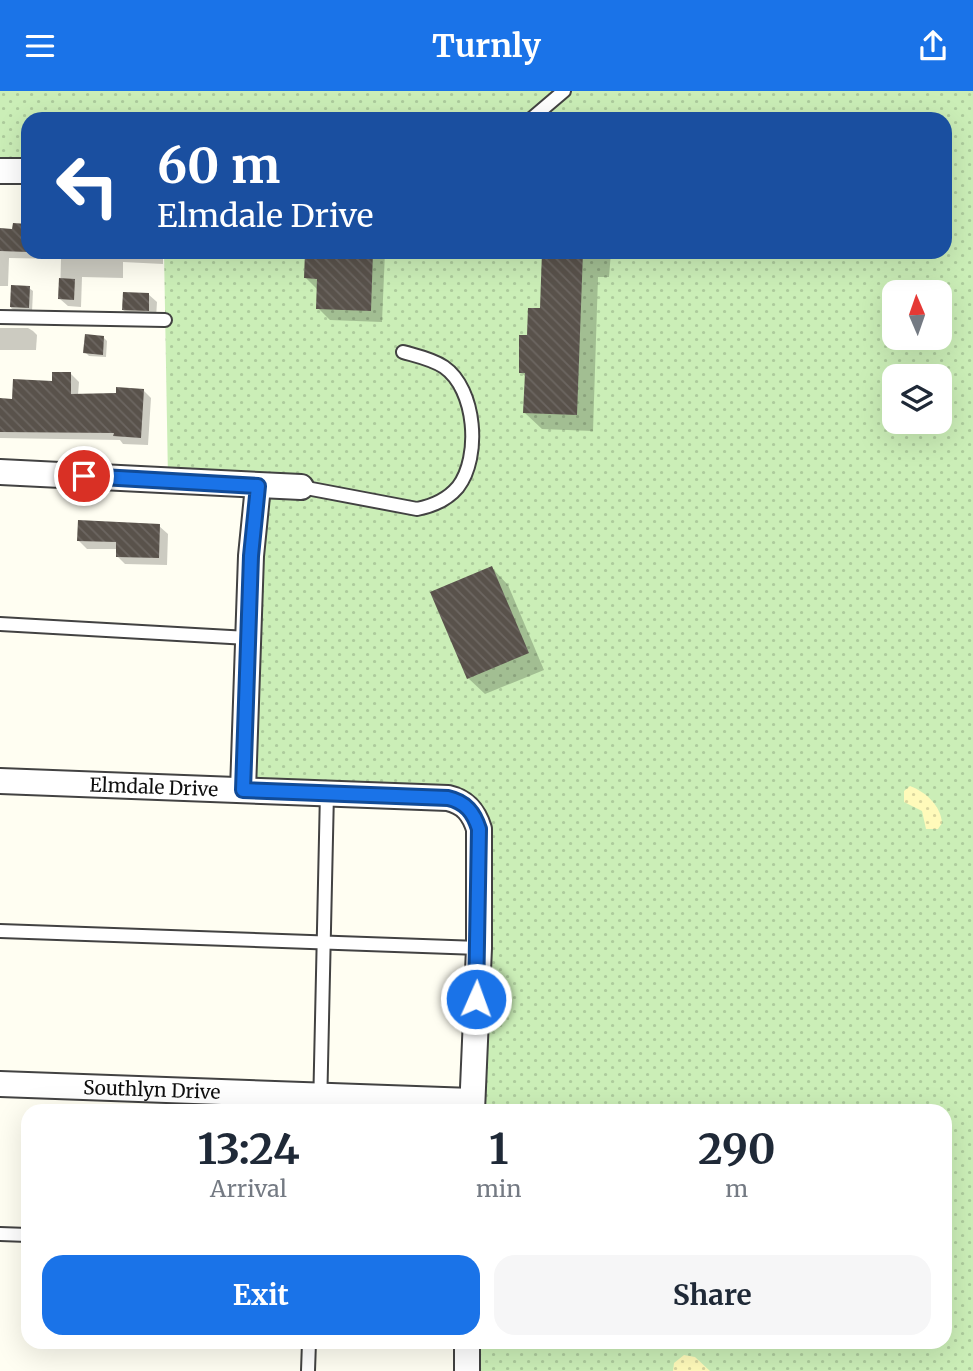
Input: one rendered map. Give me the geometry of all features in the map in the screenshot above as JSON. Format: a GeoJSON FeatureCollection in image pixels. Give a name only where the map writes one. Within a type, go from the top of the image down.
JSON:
{"type":"FeatureCollection","features":[{"type":"Feature","properties":{"kind":"street"},"geometry":{"type":"LineString","coordinates":[[0,171],[21,171]]}},
{"type":"Feature","properties":{"kind":"street"},"geometry":{"type":"LineString","coordinates":[[0,472],[301,487]]}},
{"type":"Feature","properties":{"kind":"street"},"geometry":{"type":"LineString","coordinates":[[243,790],[251,556],[258,486]]}},
{"type":"Feature","properties":{"kind":"street","name":"Elmdale Drive"},"geometry":{"type":"LineString","coordinates":[[0,781],[448,798],[465,805],[479,829],[479,948]]}},
{"type":"Feature","properties":{"kind":"street"},"geometry":{"type":"LineString","coordinates":[[472,1104],[479,948]]}},
{"type":"Feature","properties":{"kind":"street","name":"Southlyn Drive"},"geometry":{"type":"LineString","coordinates":[[0,1084],[371,1104]]}},
{"type":"Feature","properties":{"kind":"street"},"geometry":{"type":"LineString","coordinates":[[467,1349],[467,1371]]}},
{"type":"Feature","properties":{"kind":"lane"},"geometry":{"type":"LineString","coordinates":[[539,112],[564,91]]}},
{"type":"Feature","properties":{"kind":"lane"},"geometry":{"type":"LineString","coordinates":[[0,317],[165,320]]}},
{"type":"Feature","properties":{"kind":"lane"},"geometry":{"type":"LineString","coordinates":[[301,487],[416,509],[435,506],[458,488],[469,467],[471,442],[465,396],[446,368],[403,352]]}},
{"type":"Feature","properties":{"kind":"lane"},"geometry":{"type":"LineString","coordinates":[[0,624],[248,638]]}},
{"type":"Feature","properties":{"kind":"lane"},"geometry":{"type":"LineString","coordinates":[[320,1103],[327,792]]}},
{"type":"Feature","properties":{"kind":"lane"},"geometry":{"type":"LineString","coordinates":[[0,930],[479,948]]}},
{"type":"Feature","properties":{"kind":"lane"},"geometry":{"type":"LineString","coordinates":[[0,1234],[21,1235]]}},
{"type":"Feature","properties":{"kind":"lane"},"geometry":{"type":"LineString","coordinates":[[308,1371],[309,1349]]}},
{"type":"Feature","properties":{"kind":"green space"},"geometry":{"type":"Polygon","coordinates":[[[0,91],[973,91],[973,1371],[467,1371],[467,1349],[952,1349],[952,1104],[472,1104],[472,813],[243,790],[258,487],[168,479],[164,259],[952,259],[952,112],[21,112],[21,171],[0,171],[0,91]]]}},
{"type":"Feature","properties":{"kind":"sand"},"geometry":{"type":"Polygon","coordinates":[[[910,786],[922,792],[936,805],[942,823],[938,829],[926,829],[922,811],[904,802],[904,791],[910,786]]]}},
{"type":"Feature","properties":{"kind":"sand"},"geometry":{"type":"Polygon","coordinates":[[[684,1355],[695,1357],[710,1371],[673,1371],[674,1363],[684,1355]]]}},
{"type":"Feature","properties":{"kind":"building"},"geometry":{"type":"Polygon","coordinates":[[[13,223],[21,224],[21,252],[0,251],[0,228],[12,229],[13,223]]]}},
{"type":"Feature","properties":{"kind":"building"},"geometry":{"type":"Polygon","coordinates":[[[305,259],[373,259],[371,311],[316,309],[317,279],[304,278],[305,259]]]}},
{"type":"Feature","properties":{"kind":"building"},"geometry":{"type":"Polygon","coordinates":[[[542,259],[583,259],[577,415],[523,413],[525,373],[519,373],[519,335],[527,335],[528,308],[540,308],[542,259]]]}},
{"type":"Feature","properties":{"kind":"building"},"geometry":{"type":"Polygon","coordinates":[[[59,278],[75,279],[74,300],[58,299],[59,278]]]}},
{"type":"Feature","properties":{"kind":"building"},"geometry":{"type":"Polygon","coordinates":[[[11,285],[30,286],[29,308],[10,307],[11,285]]]}},
{"type":"Feature","properties":{"kind":"building"},"geometry":{"type":"Polygon","coordinates":[[[123,292],[149,293],[149,311],[122,310],[123,292]]]}},
{"type":"Feature","properties":{"kind":"building"},"geometry":{"type":"Polygon","coordinates":[[[85,334],[104,336],[103,355],[83,353],[85,334]]]}},
{"type":"Feature","properties":{"kind":"building"},"geometry":{"type":"Polygon","coordinates":[[[52,372],[71,372],[71,394],[116,393],[116,387],[144,389],[141,438],[113,436],[114,433],[0,432],[0,398],[12,399],[13,379],[52,381],[52,372]]]}},
{"type":"Feature","properties":{"kind":"building"},"geometry":{"type":"Polygon","coordinates":[[[78,520],[160,524],[159,558],[116,557],[116,542],[77,541],[78,520]]]}},
{"type":"Feature","properties":{"kind":"building"},"geometry":{"type":"Polygon","coordinates":[[[492,566],[529,653],[467,679],[430,592],[492,566]]]}},
{"type":"Feature","properties":{"kind":"route"},"geometry":{"type":"LineString","coordinates":[[84,476],[258,486],[251,556],[247,739],[243,790],[448,798],[465,805],[479,829],[476,999]]}}]}
